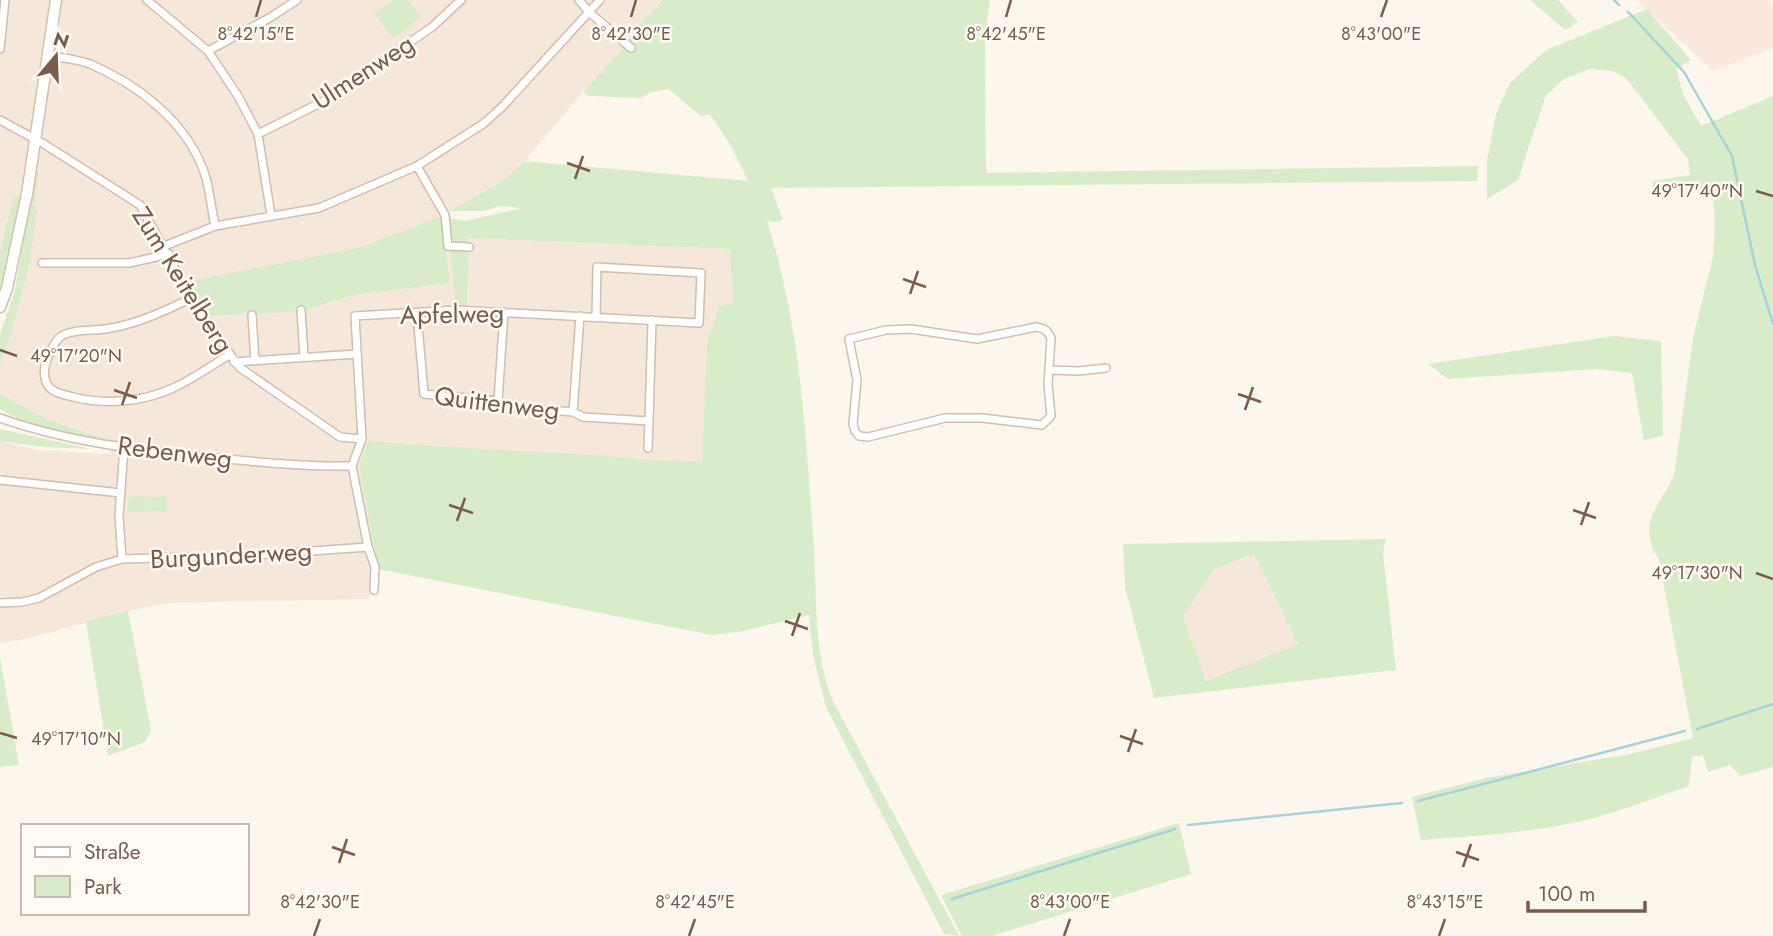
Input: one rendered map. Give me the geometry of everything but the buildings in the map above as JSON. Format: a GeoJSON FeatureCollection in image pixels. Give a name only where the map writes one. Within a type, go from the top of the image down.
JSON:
{"type":"FeatureCollection","features":[{"type":"Feature","properties":{"kind":"main road"},"geometry":{"type":"LineString","coordinates":[[0,307],[19,233],[56,0]]}},
{"type":"Feature","properties":{"kind":"street"},"geometry":{"type":"LineString","coordinates":[[0,49],[5,0]]}},
{"type":"Feature","properties":{"kind":"street"},"geometry":{"type":"LineString","coordinates":[[147,0],[208,51],[238,96],[258,134],[271,215]]}},
{"type":"Feature","properties":{"kind":"street"},"geometry":{"type":"LineString","coordinates":[[208,51],[297,0]]}},
{"type":"Feature","properties":{"kind":"street","name":"Ulmenweg"},"geometry":{"type":"LineString","coordinates":[[258,134],[326,100],[432,27],[461,0]]}},
{"type":"Feature","properties":{"kind":"street"},"geometry":{"type":"LineString","coordinates":[[579,0],[631,48]]}},
{"type":"Feature","properties":{"kind":"street"},"geometry":{"type":"LineString","coordinates":[[162,247],[215,226],[319,208],[417,166],[483,124],[502,107],[600,0]]}},
{"type":"Feature","properties":{"kind":"street"},"geometry":{"type":"LineString","coordinates":[[47,55],[88,63],[138,89],[173,121],[191,147],[205,177],[215,226]]}},
{"type":"Feature","properties":{"kind":"street","name":"Zum Keitelberg"},"geometry":{"type":"LineString","coordinates":[[0,120],[140,205],[191,298],[231,359],[270,390],[340,437],[362,439]]}},
{"type":"Feature","properties":{"kind":"street"},"geometry":{"type":"LineString","coordinates":[[417,166],[445,215],[449,246],[469,247]]}},
{"type":"Feature","properties":{"kind":"street"},"geometry":{"type":"LineString","coordinates":[[42,263],[129,263],[169,254]]}},
{"type":"Feature","properties":{"kind":"street","name":"Apfelweg"},"geometry":{"type":"LineString","coordinates":[[352,466],[362,439],[355,316],[456,310],[699,323],[701,273],[597,267],[596,317]]}},
{"type":"Feature","properties":{"kind":"street"},"geometry":{"type":"LineString","coordinates":[[191,298],[166,311],[136,321],[108,329],[66,334],[59,338],[44,373],[45,382],[55,392],[63,395],[108,402],[151,396],[231,359],[255,361],[358,354]]}},
{"type":"Feature","properties":{"kind":"street"},"geometry":{"type":"LineString","coordinates":[[301,310],[304,358]]}},
{"type":"Feature","properties":{"kind":"street"},"geometry":{"type":"LineString","coordinates":[[498,401],[504,312]]}},
{"type":"Feature","properties":{"kind":"street","name":"Quittenweg"},"geometry":{"type":"LineString","coordinates":[[417,314],[424,394],[498,401],[498,406],[573,412],[583,418],[649,421]]}},
{"type":"Feature","properties":{"kind":"street"},"geometry":{"type":"LineString","coordinates":[[252,315],[255,361]]}},
{"type":"Feature","properties":{"kind":"street"},"geometry":{"type":"LineString","coordinates":[[573,412],[580,316]]}},
{"type":"Feature","properties":{"kind":"street"},"geometry":{"type":"LineString","coordinates":[[648,448],[652,320]]}},
{"type":"Feature","properties":{"kind":"street"},"geometry":{"type":"LineString","coordinates":[[1043,327],[1051,338],[1049,370],[1051,416],[1042,425],[982,418],[945,418],[868,437],[859,436],[855,431],[853,424],[857,380],[849,339],[886,330],[912,328],[977,339],[1043,327]]}},
{"type":"Feature","properties":{"kind":"street"},"geometry":{"type":"LineString","coordinates":[[1049,370],[1106,368]]}},
{"type":"Feature","properties":{"kind":"street","name":"Rebenweg"},"geometry":{"type":"LineString","coordinates":[[0,418],[75,440],[124,447],[308,467],[352,466]]}},
{"type":"Feature","properties":{"kind":"street","name":"Burgunderweg"},"geometry":{"type":"LineString","coordinates":[[124,447],[119,516],[122,559],[256,555],[368,547]]}},
{"type":"Feature","properties":{"kind":"street"},"geometry":{"type":"LineString","coordinates":[[352,466],[368,547],[375,567],[374,590]]}},
{"type":"Feature","properties":{"kind":"street"},"geometry":{"type":"LineString","coordinates":[[0,480],[121,493]]}},
{"type":"Feature","properties":{"kind":"street"},"geometry":{"type":"LineString","coordinates":[[0,603],[38,598],[96,567],[122,559]]}},
{"type":"Feature","properties":{"kind":"shaded area"},"geometry":{"type":"Polygon","coordinates":[[[0,0],[662,0],[524,162],[504,180],[445,213],[450,249],[467,251],[467,238],[729,249],[734,303],[720,307],[707,342],[702,462],[657,462],[472,450],[359,467],[378,569],[368,599],[168,603],[26,639],[0,643],[0,441],[38,450],[110,454],[114,442],[46,419],[2,395],[0,391],[0,364],[11,335],[30,262],[37,211],[35,201],[14,197],[0,251],[0,0]]]}},
{"type":"Feature","properties":{"kind":"shaded area"},"geometry":{"type":"Polygon","coordinates":[[[1637,0],[1769,0],[1773,10],[1773,48],[1713,71],[1637,0]]]}},
{"type":"Feature","properties":{"kind":"shaded area"},"geometry":{"type":"Polygon","coordinates":[[[1254,554],[1298,644],[1206,681],[1183,617],[1214,569],[1254,554]]]}},
{"type":"Feature","properties":{"kind":"green space"},"geometry":{"type":"Polygon","coordinates":[[[393,0],[407,0],[421,16],[394,39],[374,14],[393,0]]]}},
{"type":"Feature","properties":{"kind":"green space"},"geometry":{"type":"Polygon","coordinates":[[[662,0],[990,0],[985,37],[986,173],[1478,166],[1477,181],[771,188],[783,220],[767,221],[788,301],[795,342],[808,465],[817,626],[822,664],[833,701],[959,936],[944,934],[826,707],[813,656],[809,615],[743,631],[712,635],[378,569],[359,467],[368,441],[702,461],[707,342],[719,307],[734,302],[729,249],[468,238],[467,244],[454,243],[451,236],[450,218],[465,221],[522,208],[499,206],[485,211],[449,211],[504,180],[524,161],[748,181],[730,144],[710,114],[701,116],[668,89],[651,92],[641,98],[589,96],[583,92],[621,51],[622,45],[662,0]]]}},
{"type":"Feature","properties":{"kind":"green space"},"geometry":{"type":"Polygon","coordinates":[[[1530,0],[1558,0],[1578,22],[1565,30],[1530,0]]]}},
{"type":"Feature","properties":{"kind":"green space"},"geometry":{"type":"Polygon","coordinates":[[[1647,9],[1691,60],[1676,69],[1684,96],[1701,126],[1773,96],[1773,767],[1740,776],[1730,765],[1708,772],[1703,755],[1692,757],[1689,786],[1609,813],[1582,821],[1502,834],[1421,840],[1412,797],[1486,778],[1630,754],[1693,738],[1659,560],[1649,533],[1654,512],[1675,470],[1693,338],[1713,257],[1715,224],[1712,190],[1652,189],[1653,181],[1690,175],[1688,159],[1626,78],[1613,71],[1590,69],[1564,79],[1546,95],[1518,180],[1487,199],[1487,160],[1496,114],[1510,83],[1546,50],[1647,9]]]}},
{"type":"Feature","properties":{"kind":"green space"},"geometry":{"type":"Polygon","coordinates":[[[36,172],[39,173],[35,201],[37,211],[30,262],[11,335],[0,364],[0,334],[14,294],[36,172]]]}},
{"type":"Feature","properties":{"kind":"green space"},"geometry":{"type":"Polygon","coordinates":[[[14,196],[22,198],[0,291],[0,251],[14,196]]]}},
{"type":"Feature","properties":{"kind":"green space"},"geometry":{"type":"Polygon","coordinates":[[[442,216],[450,283],[354,295],[301,311],[205,316],[185,282],[358,248],[442,216]]]}},
{"type":"Feature","properties":{"kind":"green space"},"geometry":{"type":"Polygon","coordinates":[[[450,251],[469,251],[467,305],[456,304],[450,251]]]}},
{"type":"Feature","properties":{"kind":"green space"},"geometry":{"type":"Polygon","coordinates":[[[1614,336],[1661,341],[1663,436],[1644,440],[1632,373],[1595,369],[1448,379],[1428,364],[1614,336]]]}},
{"type":"Feature","properties":{"kind":"green space"},"geometry":{"type":"Polygon","coordinates":[[[0,391],[2,395],[46,419],[114,442],[55,432],[13,416],[0,409],[0,391]]]}},
{"type":"Feature","properties":{"kind":"green space"},"geometry":{"type":"Polygon","coordinates":[[[0,429],[92,449],[43,447],[0,441],[0,429]]]}},
{"type":"Feature","properties":{"kind":"green space"},"geometry":{"type":"Polygon","coordinates":[[[129,496],[167,497],[167,511],[127,512],[129,496]]]}},
{"type":"Feature","properties":{"kind":"green space"},"geometry":{"type":"Polygon","coordinates":[[[1386,539],[1383,553],[1396,670],[1154,698],[1125,587],[1123,544],[1386,539]],[[1254,554],[1214,569],[1183,617],[1206,681],[1298,644],[1254,554]]]}},
{"type":"Feature","properties":{"kind":"green space"},"geometry":{"type":"Polygon","coordinates":[[[128,611],[151,730],[145,742],[108,756],[86,621],[128,611]]]}},
{"type":"Feature","properties":{"kind":"green space"},"geometry":{"type":"Polygon","coordinates":[[[0,657],[19,765],[0,767],[0,657]]]}},
{"type":"Feature","properties":{"kind":"green space"},"geometry":{"type":"Polygon","coordinates":[[[1179,823],[1191,874],[992,936],[962,936],[941,895],[1179,823]]]}},
{"type":"Feature","properties":{"kind":"waterway"},"geometry":{"type":"LineString","coordinates":[[1614,0],[1619,5]]}},
{"type":"Feature","properties":{"kind":"waterway"},"geometry":{"type":"LineString","coordinates":[[1628,12],[1684,72],[1732,156],[1755,265],[1773,324]]}},
{"type":"Feature","properties":{"kind":"waterway"},"geometry":{"type":"LineString","coordinates":[[1697,729],[1773,704]]}},
{"type":"Feature","properties":{"kind":"waterway"},"geometry":{"type":"LineString","coordinates":[[1418,801],[1685,731]]}},
{"type":"Feature","properties":{"kind":"waterway"},"geometry":{"type":"LineString","coordinates":[[1188,825],[1402,803]]}},
{"type":"Feature","properties":{"kind":"waterway"},"geometry":{"type":"LineString","coordinates":[[952,899],[1175,829]]}}]}
